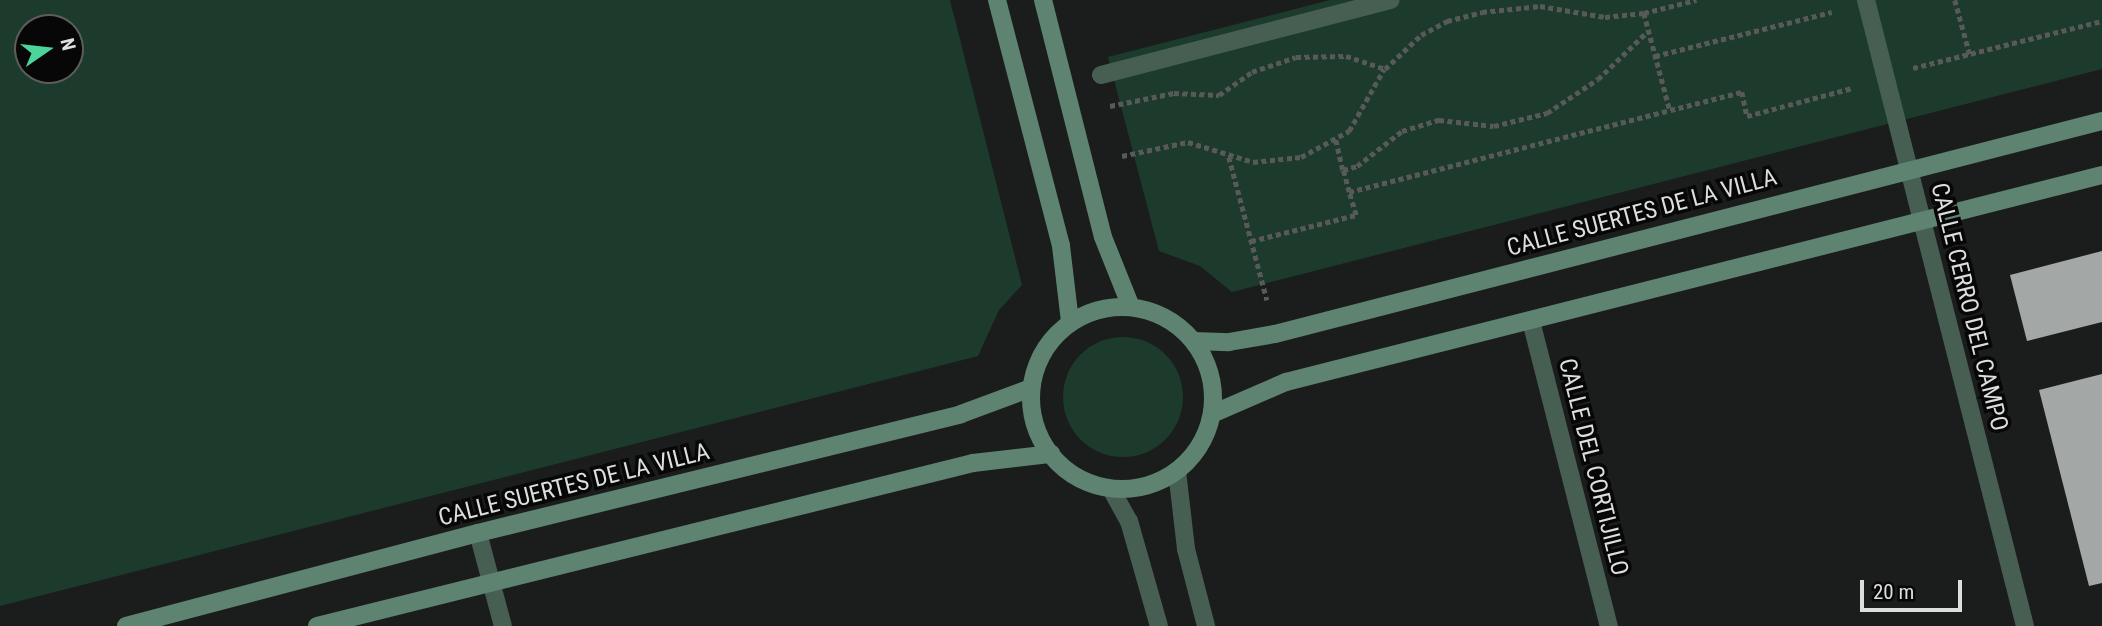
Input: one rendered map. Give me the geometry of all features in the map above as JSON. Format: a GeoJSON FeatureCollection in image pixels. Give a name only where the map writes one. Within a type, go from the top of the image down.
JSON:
{"type":"FeatureCollection","features":[{"type":"Feature","properties":{"kind":"main road"},"geometry":{"type":"LineString","coordinates":[[997,0],[1061,246],[1070,322]]}},
{"type":"Feature","properties":{"kind":"main road"},"geometry":{"type":"LineString","coordinates":[[1043,0],[1103,237],[1131,307]]}},
{"type":"Feature","properties":{"kind":"main road","name":"CALLE SUERTES DE LA VILLA"},"geometry":{"type":"LineString","coordinates":[[1194,341],[1229,342],[1275,334],[2102,121]]}},
{"type":"Feature","properties":{"kind":"main road"},"geometry":{"type":"LineString","coordinates":[[1212,414],[1286,382],[2102,175]]}},
{"type":"Feature","properties":{"kind":"main road"},"geometry":{"type":"LineString","coordinates":[[1131,307],[1166,318],[1194,341],[1207,363],[1212,414],[1200,446],[1177,471],[1157,483],[1111,489],[1077,478],[1051,454],[1032,412],[1031,388],[1044,351],[1070,322],[1089,312],[1131,307]]}},
{"type":"Feature","properties":{"kind":"main road","name":"CALLE SUERTES DE LA VILLA"},"geometry":{"type":"LineString","coordinates":[[126,626],[478,533],[961,414],[1031,388]]}},
{"type":"Feature","properties":{"kind":"main road"},"geometry":{"type":"LineString","coordinates":[[317,626],[973,463],[1051,454]]}},
{"type":"Feature","properties":{"kind":"street"},"geometry":{"type":"LineString","coordinates":[[1101,75],[1390,0]]}},
{"type":"Feature","properties":{"kind":"street","name":"CALLE CERRO DEL CAMPO"},"geometry":{"type":"LineString","coordinates":[[1866,0],[2025,626]]}},
{"type":"Feature","properties":{"kind":"street","name":"CALLE DEL CORTIJILLO"},"geometry":{"type":"LineString","coordinates":[[1531,321],[1609,626]]}},
{"type":"Feature","properties":{"kind":"street"},"geometry":{"type":"LineString","coordinates":[[1177,471],[1186,549],[1206,626]]}},
{"type":"Feature","properties":{"kind":"street"},"geometry":{"type":"LineString","coordinates":[[1111,489],[1129,521],[1159,626]]}},
{"type":"Feature","properties":{"kind":"street"},"geometry":{"type":"LineString","coordinates":[[478,533],[503,626]]}},
{"type":"Feature","properties":{"kind":"path"},"geometry":{"type":"LineString","coordinates":[[1122,156],[1188,142],[1229,157],[1281,162],[1336,140],[1361,114],[1385,69],[1421,35],[1447,22],[1482,12],[1540,6],[1605,17],[1644,13],[1696,0]]}},
{"type":"Feature","properties":{"kind":"path"},"geometry":{"type":"LineString","coordinates":[[1955,0],[1970,54]]}},
{"type":"Feature","properties":{"kind":"path"},"geometry":{"type":"LineString","coordinates":[[1655,56],[1832,12]]}},
{"type":"Feature","properties":{"kind":"path"},"geometry":{"type":"LineString","coordinates":[[1644,13],[1670,111]]}},
{"type":"Feature","properties":{"kind":"path"},"geometry":{"type":"LineString","coordinates":[[1913,68],[2102,21]]}},
{"type":"Feature","properties":{"kind":"path"},"geometry":{"type":"LineString","coordinates":[[1343,170],[1421,124],[1440,120],[1494,126],[1547,113],[1588,87],[1648,31]]}},
{"type":"Feature","properties":{"kind":"path"},"geometry":{"type":"LineString","coordinates":[[1110,106],[1174,93],[1219,95],[1252,72],[1296,57],[1346,56],[1385,69]]}},
{"type":"Feature","properties":{"kind":"path"},"geometry":{"type":"LineString","coordinates":[[1349,192],[1742,92],[1748,116],[1852,88]]}},
{"type":"Feature","properties":{"kind":"path"},"geometry":{"type":"LineString","coordinates":[[1251,241],[1356,215],[1336,140]]}},
{"type":"Feature","properties":{"kind":"path"},"geometry":{"type":"LineString","coordinates":[[1229,157],[1267,300]]}},
{"type":"Feature","properties":{"kind":"green space"},"geometry":{"type":"Polygon","coordinates":[[[0,0],[950,0],[1022,285],[999,310],[978,356],[0,606],[0,0]]]}},
{"type":"Feature","properties":{"kind":"green space"},"geometry":{"type":"Polygon","coordinates":[[[1330,0],[2102,0],[2102,69],[1232,292],[1200,266],[1159,251],[1108,57],[1330,0]]]}},
{"type":"Feature","properties":{"kind":"green space"},"geometry":{"type":"Polygon","coordinates":[[[1123,337],[1146,341],[1166,354],[1179,374],[1183,397],[1179,420],[1166,440],[1146,453],[1123,457],[1100,453],[1080,440],[1067,420],[1063,397],[1067,374],[1080,354],[1100,341],[1123,337]]]}},
{"type":"Feature","properties":{"kind":"building"},"geometry":{"type":"Polygon","coordinates":[[[2102,251],[2102,322],[2027,341],[2010,275],[2102,251]]]}},
{"type":"Feature","properties":{"kind":"building"},"geometry":{"type":"Polygon","coordinates":[[[2102,374],[2102,583],[2089,586],[2039,390],[2102,374]]]}}]}
